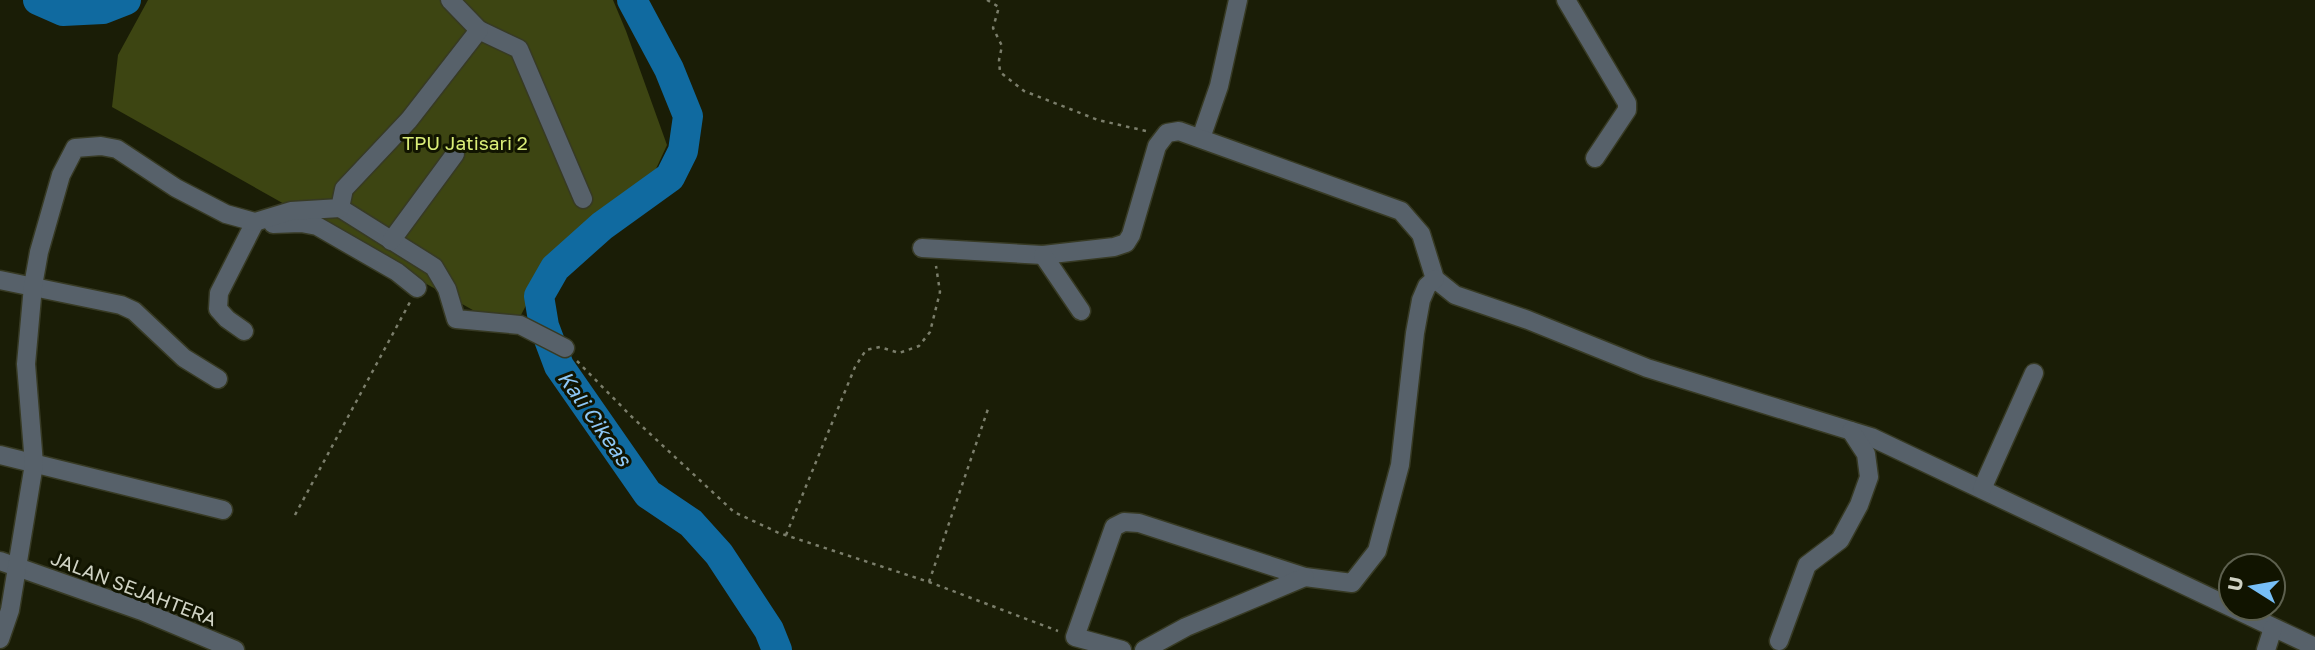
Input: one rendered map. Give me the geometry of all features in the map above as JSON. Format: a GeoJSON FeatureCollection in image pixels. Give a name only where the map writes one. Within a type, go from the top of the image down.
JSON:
{"type":"FeatureCollection","features":[{"type":"Feature","properties":{"kind":"street"},"geometry":{"type":"LineString","coordinates":[[450,0],[479,30],[519,49],[583,199]]}},
{"type":"Feature","properties":{"kind":"street"},"geometry":{"type":"LineString","coordinates":[[1201,138],[1219,86],[1238,0]]}},
{"type":"Feature","properties":{"kind":"street"},"geometry":{"type":"LineString","coordinates":[[1566,0],[1627,103],[1627,110],[1595,158]]}},
{"type":"Feature","properties":{"kind":"street"},"geometry":{"type":"LineString","coordinates":[[340,208],[344,189],[409,120],[479,30]]}},
{"type":"Feature","properties":{"kind":"street"},"geometry":{"type":"LineString","coordinates":[[928,248],[1043,255],[1114,247],[1126,243],[1131,235],[1157,146],[1164,136],[1179,131],[1401,211],[1422,234],[1435,279],[1455,295],[1528,320],[1647,368],[1871,438],[2315,648]]}},
{"type":"Feature","properties":{"kind":"street"},"geometry":{"type":"LineString","coordinates":[[0,639],[18,567],[34,464],[26,364],[33,286],[39,252],[61,175],[75,148],[101,146],[117,149],[176,188],[226,214],[273,224],[301,222],[317,226],[397,272],[417,288]]}},
{"type":"Feature","properties":{"kind":"street"},"geometry":{"type":"LineString","coordinates":[[391,241],[455,154]]}},
{"type":"Feature","properties":{"kind":"street"},"geometry":{"type":"LineString","coordinates":[[244,331],[218,309],[219,293],[259,221],[291,211],[340,208],[434,267],[447,289],[456,319],[520,325],[565,348]]}},
{"type":"Feature","properties":{"kind":"street"},"geometry":{"type":"LineString","coordinates":[[1043,255],[1081,311]]}},
{"type":"Feature","properties":{"kind":"street"},"geometry":{"type":"LineString","coordinates":[[1122,650],[1075,637],[1114,527],[1124,522],[1139,523],[1305,577],[1352,583],[1377,551],[1400,465],[1421,300],[1427,286],[1435,279]]}},
{"type":"Feature","properties":{"kind":"street"},"geometry":{"type":"LineString","coordinates":[[0,280],[121,305],[134,311],[184,358],[218,379]]}},
{"type":"Feature","properties":{"kind":"street"},"geometry":{"type":"LineString","coordinates":[[1982,489],[2034,373]]}},
{"type":"Feature","properties":{"kind":"street"},"geometry":{"type":"LineString","coordinates":[[1779,641],[1807,565],[1840,540],[1859,505],[1869,477],[1866,454],[1851,431]]}},
{"type":"Feature","properties":{"kind":"street"},"geometry":{"type":"LineString","coordinates":[[0,455],[223,510]]}},
{"type":"Feature","properties":{"kind":"street","name":"JALAN SEJAHTERA"},"geometry":{"type":"LineString","coordinates":[[0,561],[142,611],[235,650]]}},
{"type":"Feature","properties":{"kind":"street"},"geometry":{"type":"LineString","coordinates":[[1144,650],[1186,627],[1305,577]]}},
{"type":"Feature","properties":{"kind":"street"},"geometry":{"type":"LineString","coordinates":[[2266,650],[2273,628]]}},
{"type":"Feature","properties":{"kind":"path"},"geometry":{"type":"LineString","coordinates":[[987,0],[999,8],[993,28],[1002,46],[1000,72],[1015,86],[1098,120],[1164,136]]}},
{"type":"Feature","properties":{"kind":"path"},"geometry":{"type":"LineString","coordinates":[[786,535],[802,490],[855,367],[866,350],[880,346],[899,353],[919,346],[930,332],[940,292],[928,248]]}},
{"type":"Feature","properties":{"kind":"path"},"geometry":{"type":"LineString","coordinates":[[295,515],[417,288]]}},
{"type":"Feature","properties":{"kind":"path"},"geometry":{"type":"LineString","coordinates":[[565,348],[632,417],[734,512],[786,535],[929,582],[1075,637]]}},
{"type":"Feature","properties":{"kind":"path"},"geometry":{"type":"LineString","coordinates":[[929,582],[989,406]]}},
{"type":"Feature","properties":{"kind":"green space","name":"TPU Jatisari 2"},"geometry":{"type":"Polygon","coordinates":[[[148,0],[613,0],[667,145],[649,184],[552,256],[512,332],[112,107],[118,55],[148,0]]]}},
{"type":"Feature","properties":{"kind":"waterway","name":"Kali Cikeas"},"geometry":{"type":"LineString","coordinates":[[38,0],[63,11],[103,9],[126,0]]}},
{"type":"Feature","properties":{"kind":"waterway","name":"Kali Cikeas"},"geometry":{"type":"LineString","coordinates":[[632,0],[669,69],[688,116],[683,151],[670,177],[602,226],[555,268],[539,296],[544,326],[559,366],[648,494],[691,523],[719,554],[769,630],[777,650]]}}]}
